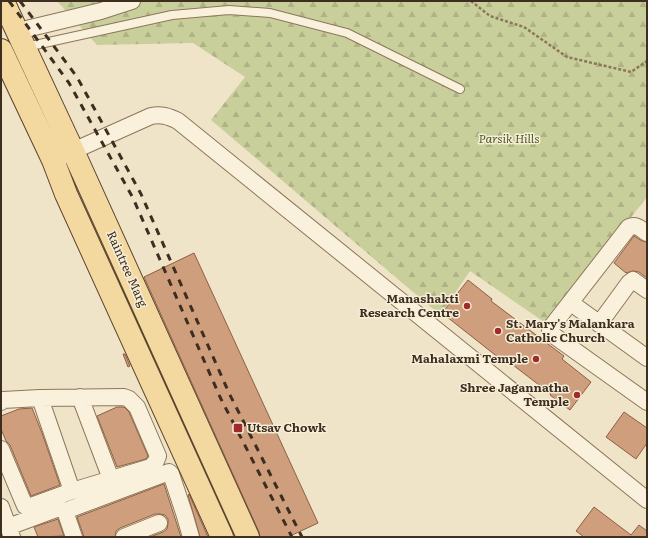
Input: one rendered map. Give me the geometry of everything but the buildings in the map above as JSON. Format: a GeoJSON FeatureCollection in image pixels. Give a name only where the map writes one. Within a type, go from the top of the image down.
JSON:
{"type":"FeatureCollection","features":[{"type":"Feature","properties":{"kind":"main road","name":"Raintree Marg"},"geometry":{"type":"LineString","coordinates":[[3,1],[73,151],[248,537]]}},
{"type":"Feature","properties":{"kind":"main road","name":"Raintree Marg"},"geometry":{"type":"LineString","coordinates":[[1,50],[222,537]]}},
{"type":"Feature","properties":{"kind":"street"},"geometry":{"type":"LineString","coordinates":[[21,39],[132,1]]}},
{"type":"Feature","properties":{"kind":"street"},"geometry":{"type":"LineString","coordinates":[[52,160],[151,116],[158,114],[168,116],[178,121],[647,499]]}},
{"type":"Feature","properties":{"kind":"street"},"geometry":{"type":"LineString","coordinates":[[647,234],[636,226],[629,227],[552,326],[550,331],[553,335],[647,402]]}},
{"type":"Feature","properties":{"kind":"street"},"geometry":{"type":"LineString","coordinates":[[599,324],[633,280],[647,290]]}},
{"type":"Feature","properties":{"kind":"street"},"geometry":{"type":"LineString","coordinates":[[570,303],[647,358]]}},
{"type":"Feature","properties":{"kind":"street"},"geometry":{"type":"LineString","coordinates":[[80,397],[111,479]]}},
{"type":"Feature","properties":{"kind":"street"},"geometry":{"type":"LineString","coordinates":[[1,402],[3,400],[40,398],[124,397],[137,407],[158,456],[151,467],[72,491],[28,507],[25,506],[1,449]]}},
{"type":"Feature","properties":{"kind":"street"},"geometry":{"type":"LineString","coordinates":[[40,398],[72,491]]}},
{"type":"Feature","properties":{"kind":"street"},"geometry":{"type":"LineString","coordinates":[[65,511],[168,472],[171,474],[191,537]]}},
{"type":"Feature","properties":{"kind":"street"},"geometry":{"type":"LineString","coordinates":[[24,503],[2,509],[10,532],[59,508],[65,511],[74,537]]}},
{"type":"Feature","properties":{"kind":"street"},"geometry":{"type":"LineString","coordinates":[[125,537],[159,523]]}},
{"type":"Feature","properties":{"kind":"lane"},"geometry":{"type":"LineString","coordinates":[[21,39],[172,15],[229,10],[270,13],[347,33],[460,89]]}},
{"type":"Feature","properties":{"kind":"path"},"geometry":{"type":"LineString","coordinates":[[471,1],[490,16],[524,27],[567,57],[631,72],[647,61]]}},
{"type":"Feature","properties":{"kind":"green space","name":"Parsik Hills"},"geometry":{"type":"Polygon","coordinates":[[[57,1],[647,1],[647,197],[547,324],[470,271],[440,315],[211,120],[245,77],[193,43],[97,45],[57,1]]]}},
{"type":"Feature","properties":{"kind":"railway"},"geometry":{"type":"LineString","coordinates":[[9,1],[69,83],[133,198],[220,397],[292,537]]}},
{"type":"Feature","properties":{"kind":"railway"},"geometry":{"type":"LineString","coordinates":[[20,1],[77,77],[141,194],[229,393],[302,537]]}},
{"type":"Feature","properties":{"kind":"place","name":"Manashakti Research Centre"},"geometry":{"type":"Point","coordinates":[467,306]}},
{"type":"Feature","properties":{"kind":"place","name":"St. Mary's Malankara Catholic Church"},"geometry":{"type":"Point","coordinates":[498,331]}},
{"type":"Feature","properties":{"kind":"place","name":"Mahalaxmi Temple"},"geometry":{"type":"Point","coordinates":[536,359]}},
{"type":"Feature","properties":{"kind":"place","name":"Shree Jagannatha Temple"},"geometry":{"type":"Point","coordinates":[577,395]}},
{"type":"Feature","properties":{"kind":"place","name":"Utsav Chowk"},"geometry":{"type":"Point","coordinates":[238,428]}}]}
